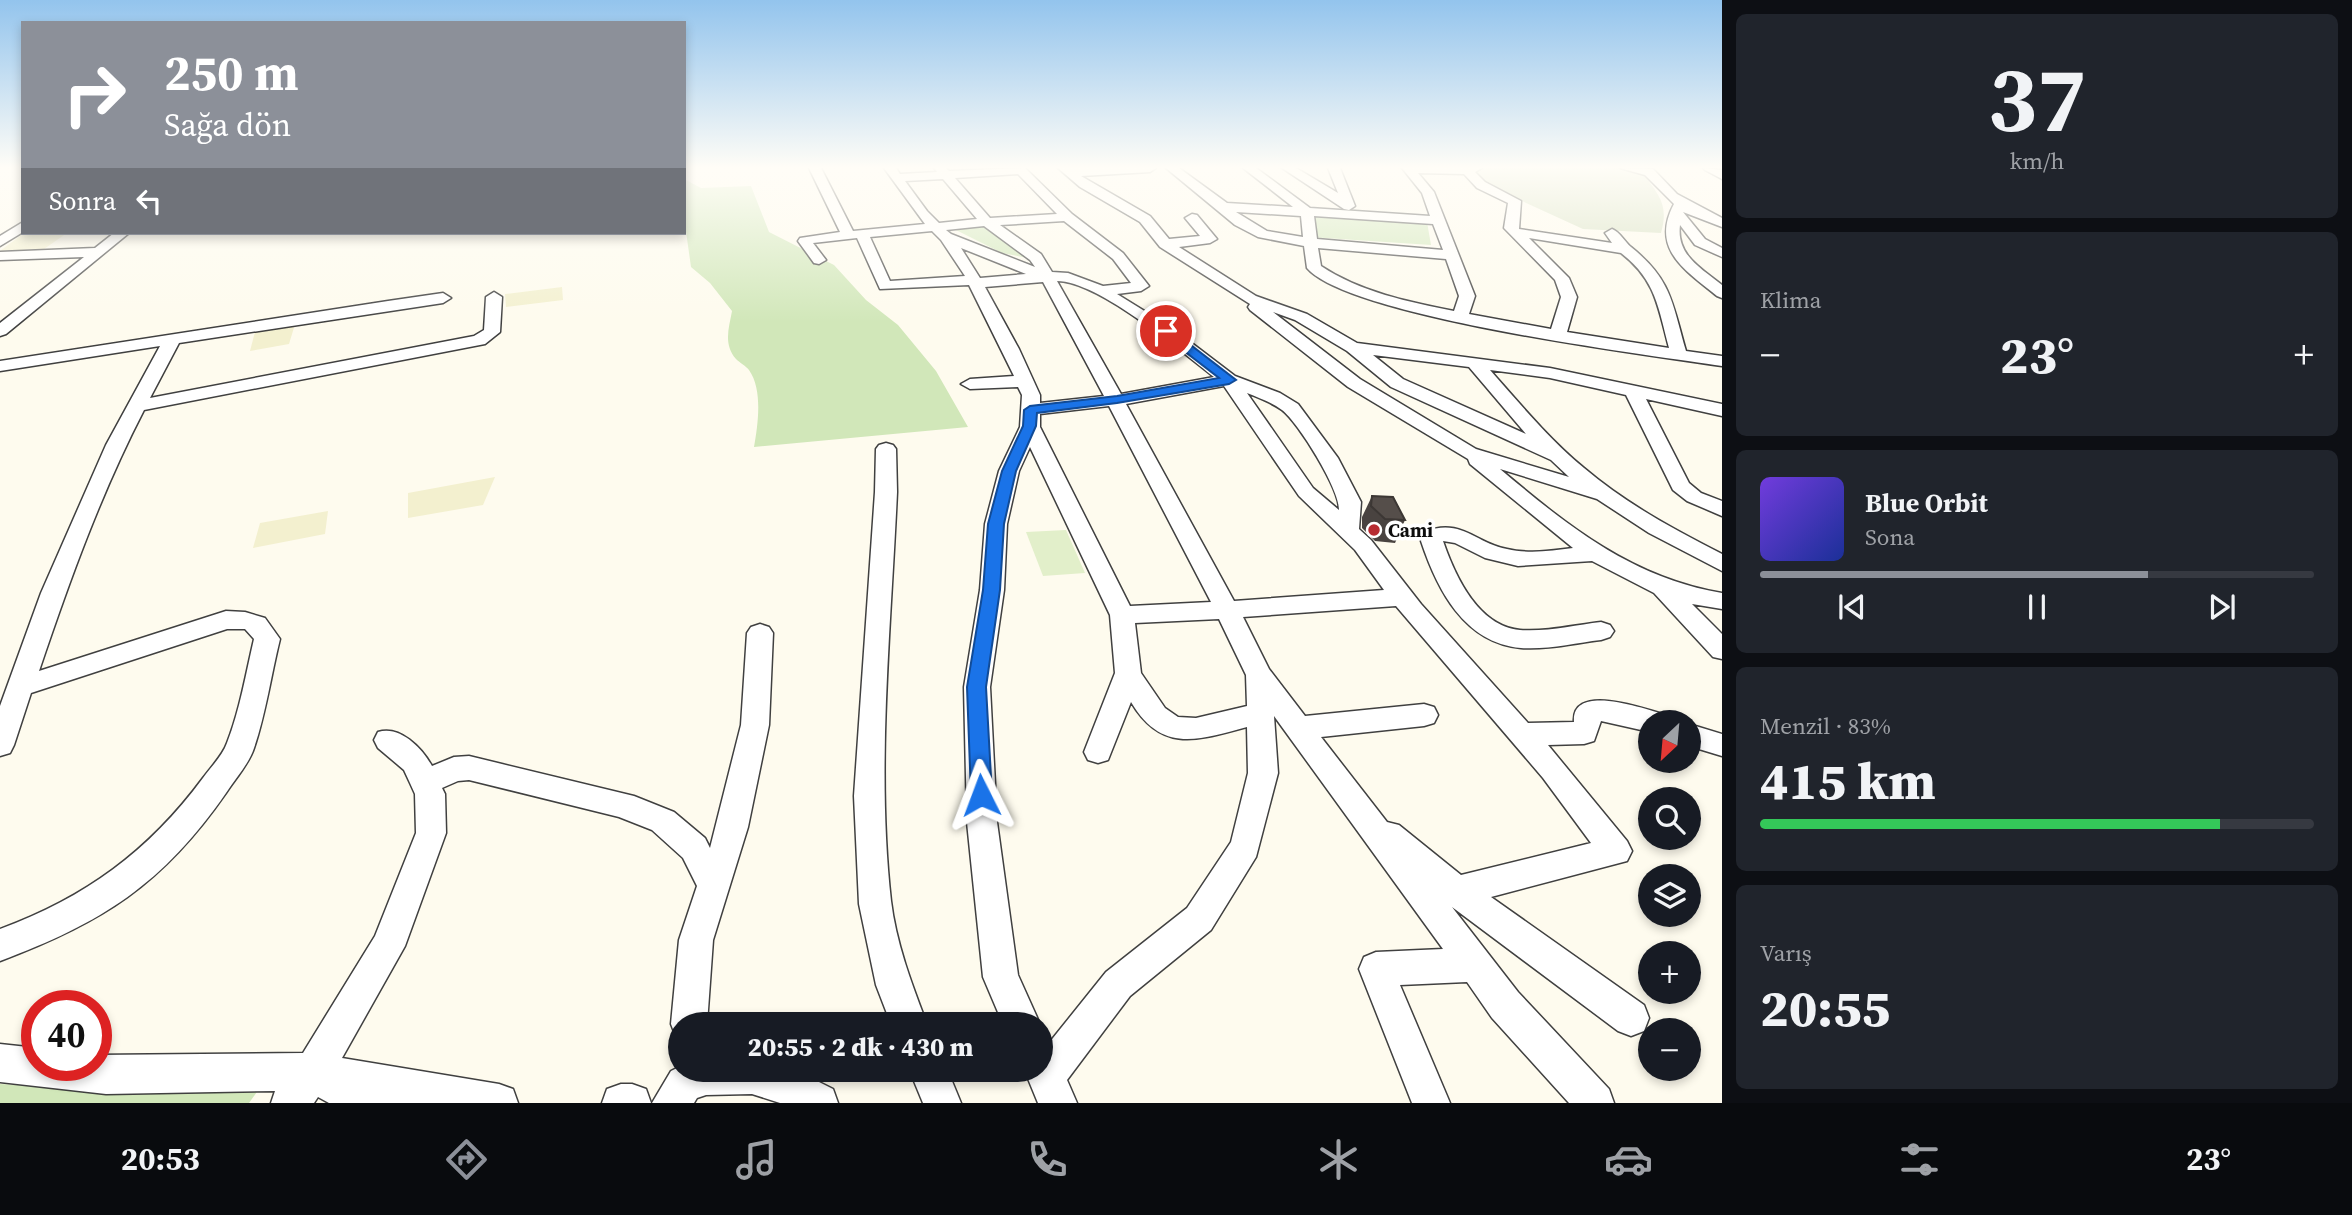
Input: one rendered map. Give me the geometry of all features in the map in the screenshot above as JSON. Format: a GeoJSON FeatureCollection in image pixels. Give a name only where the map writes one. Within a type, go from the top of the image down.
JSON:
{"type":"FeatureCollection","features":[{"type":"Feature","properties":{"kind":"street"},"geometry":{"type":"LineString","coordinates":[[846,219],[885,286],[1063,276],[1102,291],[1166,331],[1229,380],[1274,397],[1291,408],[1328,458],[1350,502],[1348,532]]}},
{"type":"Feature","properties":{"kind":"street"},"geometry":{"type":"LineString","coordinates":[[928,219],[966,265],[1011,349],[1031,395],[1030,418],[1009,471],[996,524],[992,590],[977,687],[982,822],[1001,977],[1017,1012]]}},
{"type":"Feature","properties":{"kind":"street"},"geometry":{"type":"LineString","coordinates":[[986,219],[1036,257],[1117,400],[1259,675],[1505,1005],[1595,1103]]}},
{"type":"Feature","properties":{"kind":"street"},"geometry":{"type":"LineString","coordinates":[[819,260],[806,240],[855,234],[941,232],[988,222],[1036,219]]}},
{"type":"Feature","properties":{"kind":"street"},"geometry":{"type":"LineString","coordinates":[[1046,219],[1102,244]]}},
{"type":"Feature","properties":{"kind":"street"},"geometry":{"type":"LineString","coordinates":[[1070,219],[1118,256],[1141,286],[1102,291]]}},
{"type":"Feature","properties":{"kind":"street"},"geometry":{"type":"LineString","coordinates":[[1145,219],[1166,244],[1251,299],[1301,317],[1353,347],[1397,383],[1558,456]]}},
{"type":"Feature","properties":{"kind":"street"},"geometry":{"type":"LineString","coordinates":[[1166,244],[1210,239],[1193,219]]}},
{"type":"Feature","properties":{"kind":"street"},"geometry":{"type":"LineString","coordinates":[[1237,219],[1263,233],[1312,243],[1450,255]]}},
{"type":"Feature","properties":{"kind":"street"},"geometry":{"type":"LineString","coordinates":[[1308,219],[1314,268],[1324,278],[1371,296],[1557,337],[1722,361]]}},
{"type":"Feature","properties":{"kind":"street"},"geometry":{"type":"LineString","coordinates":[[1434,219],[1438,220],[1467,296],[1461,316]]}},
{"type":"Feature","properties":{"kind":"street"},"geometry":{"type":"LineString","coordinates":[[1512,219],[1511,228],[1562,278],[1569,297],[1557,337]]}},
{"type":"Feature","properties":{"kind":"street"},"geometry":{"type":"LineString","coordinates":[[1672,219],[1670,239],[1684,261],[1722,293]]}},
{"type":"Feature","properties":{"kind":"street"},"geometry":{"type":"LineString","coordinates":[[1685,219],[1700,242],[1722,253]]}},
{"type":"Feature","properties":{"kind":"street"},"geometry":{"type":"LineString","coordinates":[[0,242],[21,227]]}},
{"type":"Feature","properties":{"kind":"street"},"geometry":{"type":"LineString","coordinates":[[941,232],[1048,278]]}},
{"type":"Feature","properties":{"kind":"street"},"geometry":{"type":"LineString","coordinates":[[1516,232],[1621,249],[1635,255],[1651,273],[1660,290],[1679,355]]}},
{"type":"Feature","properties":{"kind":"street"},"geometry":{"type":"LineString","coordinates":[[1612,233],[1621,249]]}},
{"type":"Feature","properties":{"kind":"street"},"geometry":{"type":"LineString","coordinates":[[0,331],[119,235]]}},
{"type":"Feature","properties":{"kind":"street"},"geometry":{"type":"LineString","coordinates":[[0,256],[97,252]]}},
{"type":"Feature","properties":{"kind":"street"},"geometry":{"type":"LineString","coordinates":[[0,366],[171,342],[328,313],[443,298]]}},
{"type":"Feature","properties":{"kind":"street"},"geometry":{"type":"LineString","coordinates":[[137,406],[479,340],[492,332],[494,298]]}},
{"type":"Feature","properties":{"kind":"street"},"geometry":{"type":"LineString","coordinates":[[1251,299],[1258,311],[1354,383],[1469,453],[1530,505],[1597,553],[1665,591],[1722,650]]}},
{"type":"Feature","properties":{"kind":"street"},"geometry":{"type":"LineString","coordinates":[[0,745],[53,593],[116,445],[171,342]]}},
{"type":"Feature","properties":{"kind":"street"},"geometry":{"type":"LineString","coordinates":[[1353,347],[1550,373],[1722,410]]}},
{"type":"Feature","properties":{"kind":"street"},"geometry":{"type":"LineString","coordinates":[[1475,365],[1558,456],[1622,508],[1722,563]]}},
{"type":"Feature","properties":{"kind":"street"},"geometry":{"type":"LineString","coordinates":[[1030,418],[1229,380]]}},
{"type":"Feature","properties":{"kind":"street"},"geometry":{"type":"LineString","coordinates":[[1229,380],[1306,492],[1363,545],[1402,597],[1521,734],[1616,851],[1456,891]]}},
{"type":"Feature","properties":{"kind":"street"},"geometry":{"type":"LineString","coordinates":[[970,384],[1025,381]]}},
{"type":"Feature","properties":{"kind":"street"},"geometry":{"type":"LineString","coordinates":[[1633,390],[1680,486],[1694,497],[1722,509]]}},
{"type":"Feature","properties":{"kind":"street"},"geometry":{"type":"LineString","coordinates":[[1030,418],[1122,615],[1128,673],[1157,719],[1171,728],[1188,730],[1260,713]]}},
{"type":"Feature","properties":{"kind":"street"},"geometry":{"type":"LineString","coordinates":[[886,449],[886,492],[869,796],[875,904],[894,985],[904,1012]]}},
{"type":"Feature","properties":{"kind":"street"},"geometry":{"type":"LineString","coordinates":[[1469,453],[1606,495]]}},
{"type":"Feature","properties":{"kind":"street"},"geometry":{"type":"LineString","coordinates":[[1597,553],[1524,559],[1493,553],[1454,535],[1440,533],[1432,537],[1442,574],[1473,615],[1487,628],[1519,639],[1601,631]]}},
{"type":"Feature","properties":{"kind":"street"},"geometry":{"type":"LineString","coordinates":[[1665,591],[1722,601]]}},
{"type":"Feature","properties":{"kind":"street"},"geometry":{"type":"LineString","coordinates":[[1122,615],[1402,597]]}},
{"type":"Feature","properties":{"kind":"street"},"geometry":{"type":"LineString","coordinates":[[0,945],[44,929],[99,900],[147,864],[201,804],[240,749],[267,639],[264,629],[256,622],[226,620],[20,687]]}},
{"type":"Feature","properties":{"kind":"street"},"geometry":{"type":"LineString","coordinates":[[691,1012],[696,940],[733,827],[755,725],[760,633]]}},
{"type":"Feature","properties":{"kind":"street"},"geometry":{"type":"LineString","coordinates":[[1098,752],[1128,673]]}},
{"type":"Feature","properties":{"kind":"street"},"geometry":{"type":"LineString","coordinates":[[1053,1076],[1118,984],[1199,919],[1245,847],[1262,773],[1259,675]]}},
{"type":"Feature","properties":{"kind":"street"},"geometry":{"type":"LineString","coordinates":[[1521,734],[1584,733],[1588,724],[1587,714],[1597,709],[1638,719]]}},
{"type":"Feature","properties":{"kind":"street"},"geometry":{"type":"LineString","coordinates":[[1298,728],[1424,715]]}},
{"type":"Feature","properties":{"kind":"street"},"geometry":{"type":"LineString","coordinates":[[1701,739],[1722,745]]}},
{"type":"Feature","properties":{"kind":"street"},"geometry":{"type":"LineString","coordinates":[[290,1103],[313,1072],[388,946],[431,833],[430,794],[425,783],[415,762],[388,740]]}},
{"type":"Feature","properties":{"kind":"street"},"geometry":{"type":"LineString","coordinates":[[425,783],[454,769],[468,768],[623,805],[663,821],[694,848],[714,886]]}},
{"type":"Feature","properties":{"kind":"street"},"geometry":{"type":"LineString","coordinates":[[1361,813],[1456,891],[1631,1018]]}},
{"type":"Feature","properties":{"kind":"street"},"geometry":{"type":"LineString","coordinates":[[1431,1103],[1376,969],[1475,965]]}},
{"type":"Feature","properties":{"kind":"street"},"geometry":{"type":"LineString","coordinates":[[0,1063],[106,1075],[313,1072],[499,1103]]}},
{"type":"Feature","properties":{"kind":"street"},"geometry":{"type":"LineString","coordinates":[[313,1072],[365,1103]]}},
{"type":"Feature","properties":{"kind":"street"},"geometry":{"type":"LineString","coordinates":[[680,1085],[706,1076],[752,1075],[795,1088],[819,1103]]}},
{"type":"Feature","properties":{"kind":"street"},"geometry":{"type":"LineString","coordinates":[[933,1082],[942,1103]]}},
{"type":"Feature","properties":{"kind":"street"},"geometry":{"type":"LineString","coordinates":[[621,1103],[632,1103]]}},
{"type":"Feature","properties":{"kind":"shaded area"},"geometry":{"type":"Polygon","coordinates":[[[21,235],[64,235],[44,249],[0,251],[21,235]]]}},
{"type":"Feature","properties":{"kind":"shaded area"},"geometry":{"type":"Polygon","coordinates":[[[562,287],[563,300],[506,307],[505,294],[562,287]]]}},
{"type":"Feature","properties":{"kind":"shaded area"},"geometry":{"type":"Polygon","coordinates":[[[296,321],[289,344],[250,351],[256,328],[296,321]]]}},
{"type":"Feature","properties":{"kind":"shaded area"},"geometry":{"type":"Polygon","coordinates":[[[495,477],[483,505],[408,518],[408,493],[495,477]]]}},
{"type":"Feature","properties":{"kind":"shaded area"},"geometry":{"type":"Polygon","coordinates":[[[328,511],[325,534],[253,548],[260,523],[328,511]]]}},
{"type":"Feature","properties":{"kind":"green space"},"geometry":{"type":"Polygon","coordinates":[[[686,219],[764,219],[769,232],[834,265],[866,300],[898,325],[936,371],[968,427],[754,447],[758,397],[749,370],[736,359],[729,348],[732,311],[710,283],[691,267],[686,219]]]}},
{"type":"Feature","properties":{"kind":"green space"},"geometry":{"type":"Polygon","coordinates":[[[1309,219],[1394,219],[1427,222],[1431,245],[1310,237],[1309,219]]]}},
{"type":"Feature","properties":{"kind":"green space"},"geometry":{"type":"Polygon","coordinates":[[[1562,219],[1663,219],[1661,233],[1583,229],[1562,219]]]}},
{"type":"Feature","properties":{"kind":"green space"},"geometry":{"type":"Polygon","coordinates":[[[979,224],[1028,258],[1002,253],[952,228],[979,224]]]}},
{"type":"Feature","properties":{"kind":"green space"},"geometry":{"type":"Polygon","coordinates":[[[1066,530],[1085,573],[1043,576],[1026,532],[1066,530]]]}},
{"type":"Feature","properties":{"kind":"green space"},"geometry":{"type":"Polygon","coordinates":[[[0,1084],[126,1091],[262,1085],[249,1103],[0,1103],[0,1084]]]}},
{"type":"Feature","properties":{"kind":"building"},"geometry":{"type":"Polygon","coordinates":[[[1372,496],[1393,497],[1405,520],[1385,519],[1371,506],[1372,496]]]}},
{"type":"Feature","properties":{"kind":"place","name":"Cami"},"geometry":{"type":"Point","coordinates":[1374,530]}},
{"type":"Feature","properties":{"kind":"route"},"geometry":{"type":"LineString","coordinates":[[981,795],[977,687],[992,590],[996,524],[1009,471],[1030,426],[1030,410],[1117,400],[1229,380],[1166,331]]}}]}
